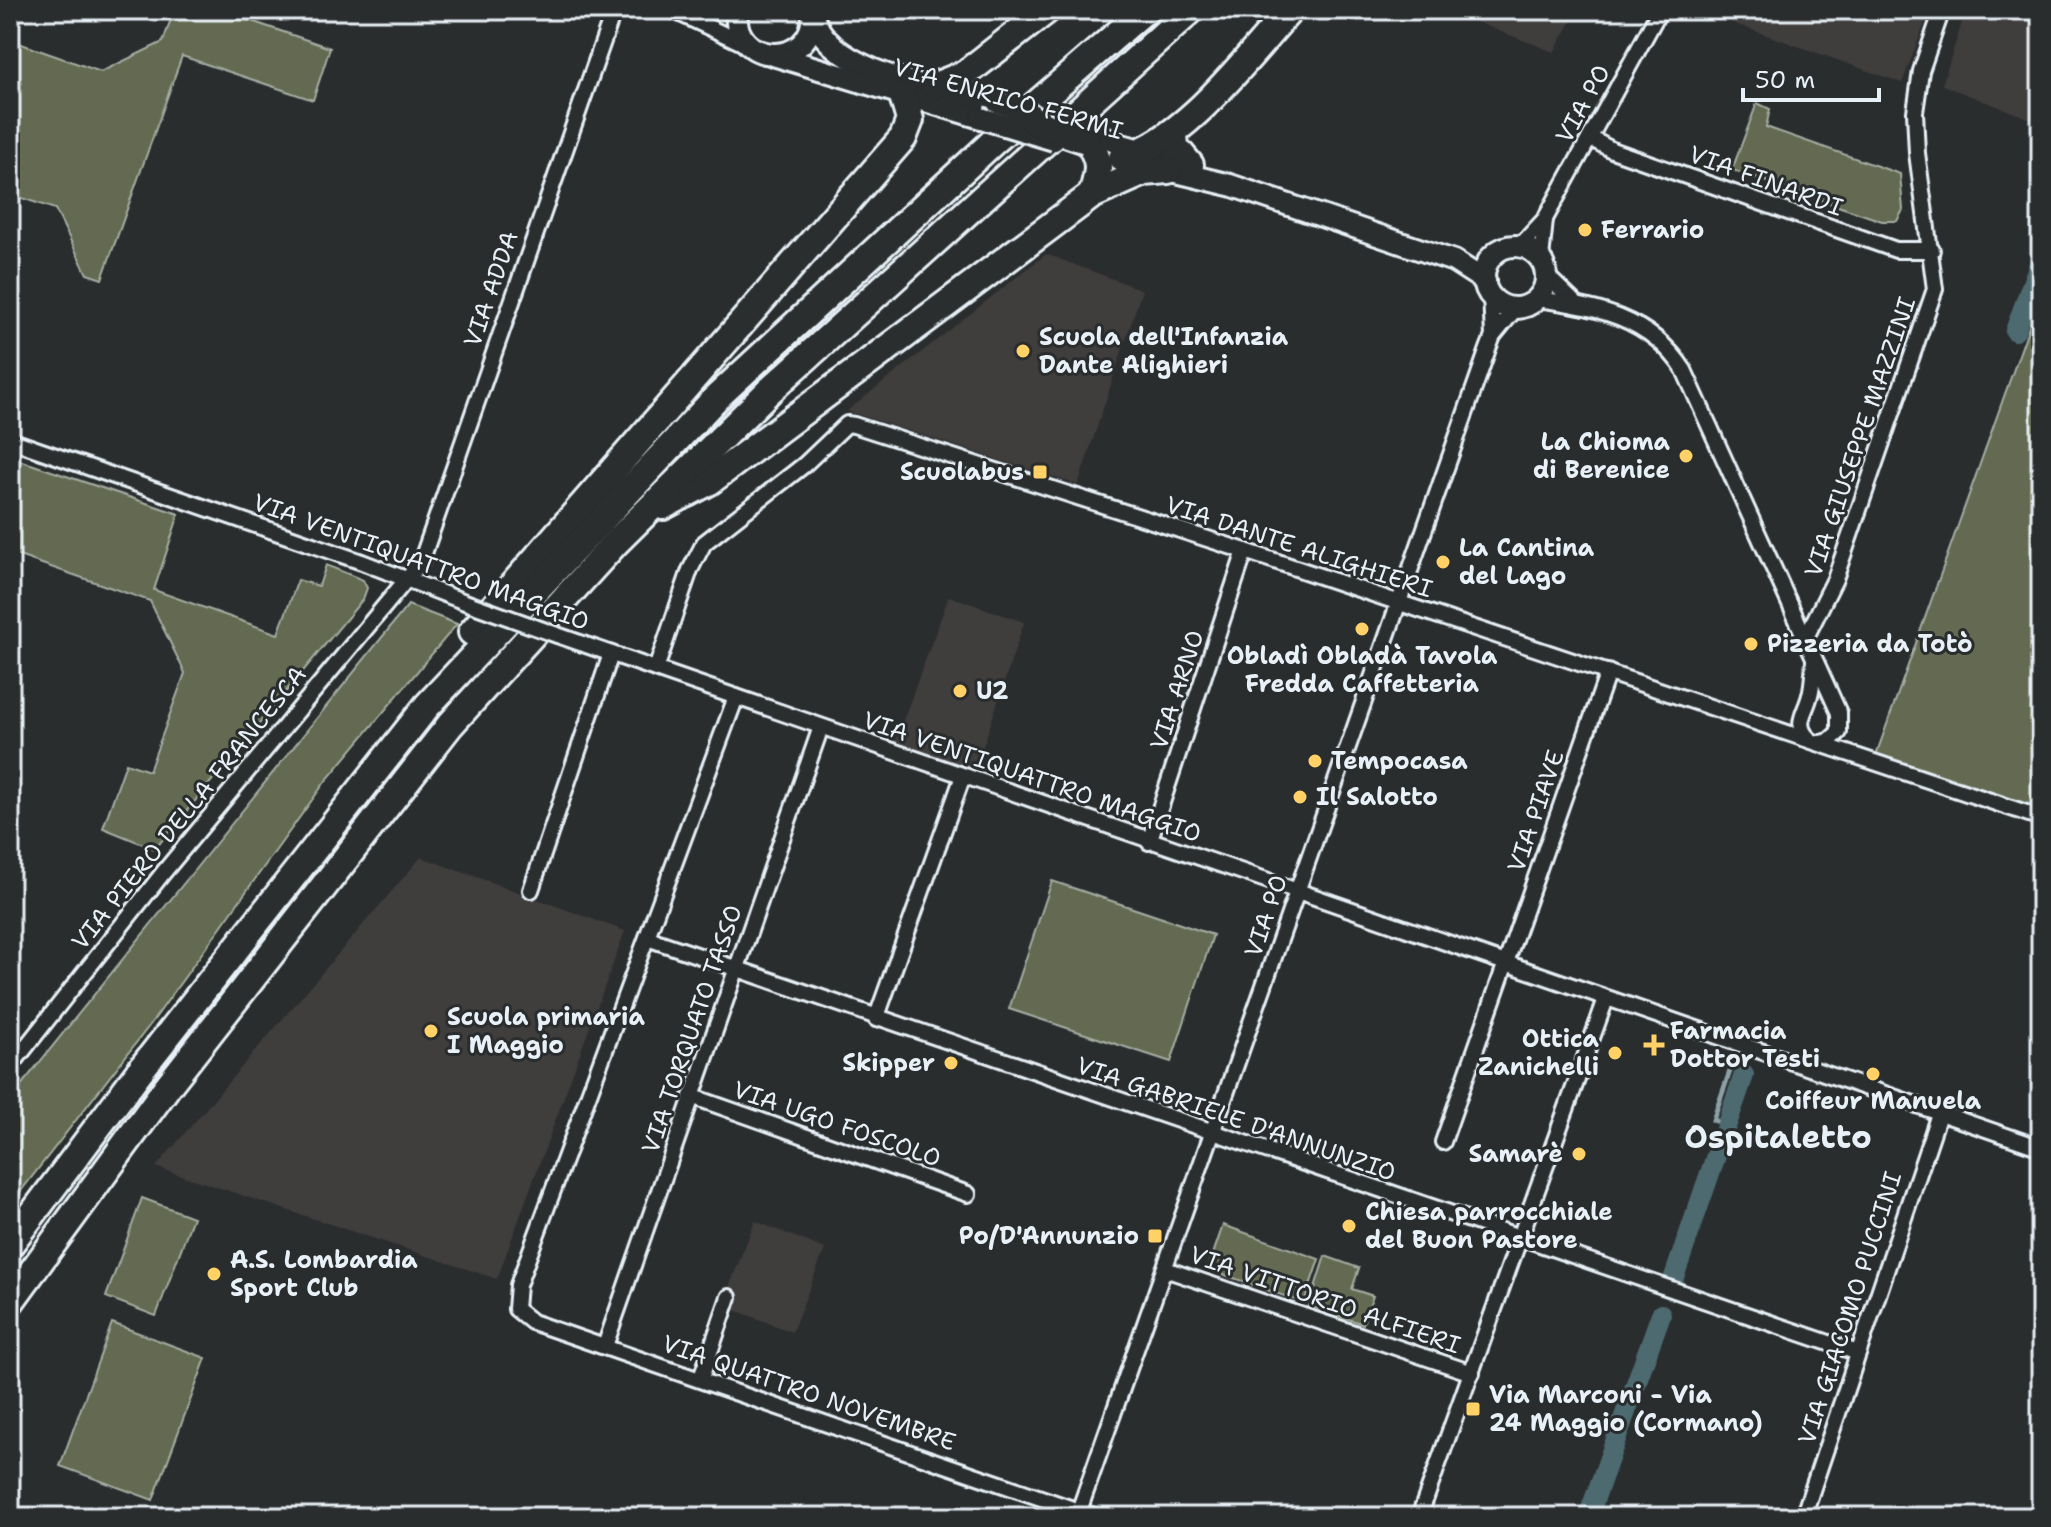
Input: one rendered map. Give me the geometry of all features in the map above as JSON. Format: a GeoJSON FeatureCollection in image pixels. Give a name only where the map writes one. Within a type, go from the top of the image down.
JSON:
{"type":"FeatureCollection","features":[{"type":"Feature","properties":{"kind":"highway"},"geometry":{"type":"LineString","coordinates":[[935,86],[965,74],[1047,10]]}},
{"type":"Feature","properties":{"kind":"highway"},"geometry":{"type":"LineString","coordinates":[[10,1244],[139,1072],[427,706],[715,399],[993,142],[1145,10]]}},
{"type":"Feature","properties":{"kind":"highway"},"geometry":{"type":"LineString","coordinates":[[10,1302],[167,1087],[450,725],[639,519],[791,371],[1191,10]]}},
{"type":"Feature","properties":{"kind":"highway"},"geometry":{"type":"LineString","coordinates":[[1133,155],[1174,135],[1290,10]]}},
{"type":"Feature","properties":{"kind":"highway"},"geometry":{"type":"LineString","coordinates":[[427,706],[450,656],[903,138],[910,120],[903,96]]}},
{"type":"Feature","properties":{"kind":"highway"},"geometry":{"type":"LineString","coordinates":[[1008,106],[1039,124],[1089,143],[1100,170],[1092,195]]}},
{"type":"Feature","properties":{"kind":"highway"},"geometry":{"type":"LineString","coordinates":[[639,519],[710,481],[1092,195],[1144,172],[1179,167],[1174,135]]}},
{"type":"Feature","properties":{"kind":"street","name":"VIA ADDA"},"geometry":{"type":"LineString","coordinates":[[406,580],[421,562],[426,549],[614,10]]}},
{"type":"Feature","properties":{"kind":"street"},"geometry":{"type":"LineString","coordinates":[[672,10],[751,48]]}},
{"type":"Feature","properties":{"kind":"street"},"geometry":{"type":"LineString","coordinates":[[737,10],[740,34],[751,48]]}},
{"type":"Feature","properties":{"kind":"street","name":"VIA PO"},"geometry":{"type":"LineString","coordinates":[[1520,246],[1545,219],[1660,10]]}},
{"type":"Feature","properties":{"kind":"street","name":"VIA GIUSEPPE MAZZINI"},"geometry":{"type":"LineString","coordinates":[[1805,639],[1835,579],[1929,314],[1935,289],[1917,153],[1915,112],[1921,71],[1942,10]]}},
{"type":"Feature","properties":{"kind":"street"},"geometry":{"type":"LineString","coordinates":[[773,55],[789,53],[802,44],[811,31],[813,13]]}},
{"type":"Feature","properties":{"kind":"street","name":"VIA ENRICO FERMI"},"geometry":{"type":"LineString","coordinates":[[813,13],[825,41],[849,60],[1008,106]]}},
{"type":"Feature","properties":{"kind":"street","name":"VIA ENRICO FERMI"},"geometry":{"type":"LineString","coordinates":[[751,48],[981,118],[1179,167],[1454,261],[1488,288]]}},
{"type":"Feature","properties":{"kind":"street","name":"VIA FINARDI"},"geometry":{"type":"LineString","coordinates":[[1590,138],[1612,150],[1896,250],[1932,250]]}},
{"type":"Feature","properties":{"kind":"street","name":"VIA PO"},"geometry":{"type":"LineString","coordinates":[[1544,267],[1545,219]]}},
{"type":"Feature","properties":{"kind":"street"},"geometry":{"type":"LineString","coordinates":[[1454,261],[1478,259],[1520,246],[1544,267],[1575,304]]}},
{"type":"Feature","properties":{"kind":"street"},"geometry":{"type":"LineString","coordinates":[[1496,252],[1485,271],[1488,288],[1498,302],[1516,308],[1537,299],[1575,304],[1641,326],[1674,354],[1694,389],[1841,719],[1835,737],[1815,741],[1802,731],[1800,720],[1810,696],[1814,659]]}},
{"type":"Feature","properties":{"kind":"street"},"geometry":{"type":"LineString","coordinates":[[1537,299],[1544,267]]}},
{"type":"Feature","properties":{"kind":"street","name":"VIA PO"},"geometry":{"type":"LineString","coordinates":[[1488,288],[1493,336]]}},
{"type":"Feature","properties":{"kind":"street","name":"VIA PO"},"geometry":{"type":"LineString","coordinates":[[1079,1511],[1493,336],[1516,308]]}},
{"type":"Feature","properties":{"kind":"street","name":"VIA DANTE ALIGHIERI"},"geometry":{"type":"LineString","coordinates":[[656,669],[690,570],[704,543],[813,457],[847,424],[1245,551],[2041,818]]}},
{"type":"Feature","properties":{"kind":"street","name":"VIA VENTIQUATTRO MAGGIO"},"geometry":{"type":"LineString","coordinates":[[10,440],[1149,842],[2041,1148]]}},
{"type":"Feature","properties":{"kind":"street","name":"VIA ARNO"},"geometry":{"type":"LineString","coordinates":[[1149,842],[1245,551]]}},
{"type":"Feature","properties":{"kind":"street","name":"VIA PIERO DELLA FRANCESCA"},"geometry":{"type":"LineString","coordinates":[[10,1067],[172,861],[406,580]]}},
{"type":"Feature","properties":{"kind":"street"},"geometry":{"type":"LineString","coordinates":[[531,890],[611,654]]}},
{"type":"Feature","properties":{"kind":"street","name":"VIA PIAVE"},"geometry":{"type":"LineString","coordinates":[[1443,1142],[1608,672]]}},
{"type":"Feature","properties":{"kind":"street"},"geometry":{"type":"LineString","coordinates":[[647,938],[736,697]]}},
{"type":"Feature","properties":{"kind":"street","name":"VIA TORQUATO TASSO"},"geometry":{"type":"LineString","coordinates":[[605,1346],[821,727]]}},
{"type":"Feature","properties":{"kind":"street"},"geometry":{"type":"LineString","coordinates":[[876,1019],[963,776]]}},
{"type":"Feature","properties":{"kind":"street","name":"VIA GABRIELE D'ANNUNZIO"},"geometry":{"type":"LineString","coordinates":[[647,938],[1858,1353]]}},
{"type":"Feature","properties":{"kind":"street","name":"VIA QUATTRO NOVEMBRE"},"geometry":{"type":"LineString","coordinates":[[647,938],[518,1285],[514,1305],[525,1320],[701,1378],[1096,1517]]}},
{"type":"Feature","properties":{"kind":"street"},"geometry":{"type":"LineString","coordinates":[[1419,1517],[1606,999]]}},
{"type":"Feature","properties":{"kind":"street","name":"VIA UGO FOSCOLO"},"geometry":{"type":"LineString","coordinates":[[691,1096],[968,1194]]}},
{"type":"Feature","properties":{"kind":"street","name":"VIA GIACOMO PUCCINI"},"geometry":{"type":"LineString","coordinates":[[1803,1517],[1939,1114]]}},
{"type":"Feature","properties":{"kind":"street","name":"VIA VITTORIO ALFIERI"},"geometry":{"type":"LineString","coordinates":[[1165,1269],[1472,1373]]}},
{"type":"Feature","properties":{"kind":"street"},"geometry":{"type":"LineString","coordinates":[[701,1378],[729,1297]]}},
{"type":"Feature","properties":{"kind":"shaded area"},"geometry":{"type":"Polygon","coordinates":[[[1445,10],[1578,10],[1554,52],[1445,10]]]}},
{"type":"Feature","properties":{"kind":"shaded area"},"geometry":{"type":"Polygon","coordinates":[[[1696,10],[1930,10],[1902,83],[1696,10]]]}},
{"type":"Feature","properties":{"kind":"shaded area"},"geometry":{"type":"Polygon","coordinates":[[[1966,10],[2041,10],[2041,123],[1942,85],[1966,10]]]}},
{"type":"Feature","properties":{"kind":"shaded area","name":"Scuola dell'Infanzia Dante Alighieri"},"geometry":{"type":"Polygon","coordinates":[[[1046,254],[1142,290],[1078,485],[847,411],[1046,254]]]}},
{"type":"Feature","properties":{"kind":"shaded area"},"geometry":{"type":"Polygon","coordinates":[[[949,596],[1024,622],[974,774],[894,745],[949,596]]]}},
{"type":"Feature","properties":{"kind":"shaded area","name":"Scuola primaria I Maggio"},"geometry":{"type":"Polygon","coordinates":[[[421,857],[625,931],[497,1279],[156,1167],[421,857]]]}},
{"type":"Feature","properties":{"kind":"shaded area"},"geometry":{"type":"Polygon","coordinates":[[[755,1221],[825,1249],[792,1332],[722,1305],[755,1221]]]}},
{"type":"Feature","properties":{"kind":"green space"},"geometry":{"type":"Polygon","coordinates":[[[174,10],[219,10],[330,48],[313,100],[182,56],[102,279],[87,274],[55,209],[10,194],[10,40],[101,72],[163,42],[174,10]]]}},
{"type":"Feature","properties":{"kind":"green space"},"geometry":{"type":"Polygon","coordinates":[[[1757,103],[1770,109],[1766,127],[1900,174],[1903,210],[1897,221],[1882,221],[1732,170],[1757,103]]]}},
{"type":"Feature","properties":{"kind":"green space"},"geometry":{"type":"Polygon","coordinates":[[[2041,293],[2041,814],[1875,758],[2041,293]]]}},
{"type":"Feature","properties":{"kind":"green space"},"geometry":{"type":"Polygon","coordinates":[[[10,457],[179,514],[154,590],[278,634],[298,580],[319,586],[326,565],[363,580],[367,588],[363,599],[155,849],[103,828],[126,763],[149,771],[185,673],[150,601],[10,553],[10,457]]]}},
{"type":"Feature","properties":{"kind":"green space"},"geometry":{"type":"Polygon","coordinates":[[[408,605],[457,624],[325,782],[153,1021],[10,1205],[10,1099],[408,605]]]}},
{"type":"Feature","properties":{"kind":"green space"},"geometry":{"type":"Polygon","coordinates":[[[1052,881],[1213,935],[1171,1062],[1009,1009],[1052,881]]]}},
{"type":"Feature","properties":{"kind":"green space"},"geometry":{"type":"Polygon","coordinates":[[[142,1198],[193,1217],[156,1316],[106,1297],[142,1198]]]}},
{"type":"Feature","properties":{"kind":"green space"},"geometry":{"type":"Polygon","coordinates":[[[1223,1225],[1319,1259],[1304,1303],[1208,1269],[1223,1225]]]}},
{"type":"Feature","properties":{"kind":"green space"},"geometry":{"type":"Polygon","coordinates":[[[1325,1256],[1359,1268],[1352,1289],[1373,1296],[1363,1324],[1309,1306],[1325,1256]]]}},
{"type":"Feature","properties":{"kind":"green space"},"geometry":{"type":"Polygon","coordinates":[[[112,1323],[206,1358],[153,1500],[60,1466],[112,1323]]]}},
{"type":"Feature","properties":{"kind":"waterway"},"geometry":{"type":"LineString","coordinates":[[2015,331],[2041,259]]}},
{"type":"Feature","properties":{"kind":"waterway"},"geometry":{"type":"LineString","coordinates":[[1727,1124],[1713,1120],[1730,1071]]}},
{"type":"Feature","properties":{"kind":"waterway"},"geometry":{"type":"LineString","coordinates":[[1674,1277],[1744,1075]]}},
{"type":"Feature","properties":{"kind":"waterway"},"geometry":{"type":"LineString","coordinates":[[1588,1517],[1661,1314]]}},
{"type":"Feature","properties":{"kind":"place","name":"Ferrario"},"geometry":{"type":"Point","coordinates":[1585,230]}},
{"type":"Feature","properties":{"kind":"place","name":"Scuola dell'Infanzia Dante Alighieri"},"geometry":{"type":"Point","coordinates":[1023,351]}},
{"type":"Feature","properties":{"kind":"place","name":"La Chioma di Berenice"},"geometry":{"type":"Point","coordinates":[1686,456]}},
{"type":"Feature","properties":{"kind":"place","name":"Scuolabus"},"geometry":{"type":"Point","coordinates":[1040,472]}},
{"type":"Feature","properties":{"kind":"place","name":"La Cantina del Lago"},"geometry":{"type":"Point","coordinates":[1443,562]}},
{"type":"Feature","properties":{"kind":"place","name":"Obladì Obladà Tavola Fredda Caffetteria"},"geometry":{"type":"Point","coordinates":[1362,629]}},
{"type":"Feature","properties":{"kind":"place","name":"Pizzeria da Totò"},"geometry":{"type":"Point","coordinates":[1751,644]}},
{"type":"Feature","properties":{"kind":"place","name":"U2"},"geometry":{"type":"Point","coordinates":[960,691]}},
{"type":"Feature","properties":{"kind":"place","name":"Tempocasa"},"geometry":{"type":"Point","coordinates":[1315,761]}},
{"type":"Feature","properties":{"kind":"place","name":"Il Salotto"},"geometry":{"type":"Point","coordinates":[1300,797]}},
{"type":"Feature","properties":{"kind":"place","name":"Scuola primaria I Maggio"},"geometry":{"type":"Point","coordinates":[431,1031]}},
{"type":"Feature","properties":{"kind":"place","name":"Farmacia Dottor Testi"},"geometry":{"type":"Point","coordinates":[1654,1045]}},
{"type":"Feature","properties":{"kind":"place","name":"Ottica Zanichelli"},"geometry":{"type":"Point","coordinates":[1615,1053]}},
{"type":"Feature","properties":{"kind":"place","name":"Skipper"},"geometry":{"type":"Point","coordinates":[951,1063]}},
{"type":"Feature","properties":{"kind":"place","name":"Coiffeur Manuela"},"geometry":{"type":"Point","coordinates":[1873,1074]}},
{"type":"Feature","properties":{"kind":"place","name":"Samarè"},"geometry":{"type":"Point","coordinates":[1579,1154]}},
{"type":"Feature","properties":{"kind":"place","name":"Chiesa parrocchiale del Buon Pastore"},"geometry":{"type":"Point","coordinates":[1349,1226]}},
{"type":"Feature","properties":{"kind":"place","name":"Po/D'Annunzio"},"geometry":{"type":"Point","coordinates":[1155,1236]}},
{"type":"Feature","properties":{"kind":"place","name":"A.S. Lombardia Sport Club"},"geometry":{"type":"Point","coordinates":[214,1274]}},
{"type":"Feature","properties":{"kind":"place","name":"Via Marconi - Via 24 Maggio (Cormano)"},"geometry":{"type":"Point","coordinates":[1473,1409]}},
{"type":"Feature","properties":{"kind":"district","name":"Ospitaletto"},"geometry":{"type":"Point","coordinates":[1778,1137]}}]}
